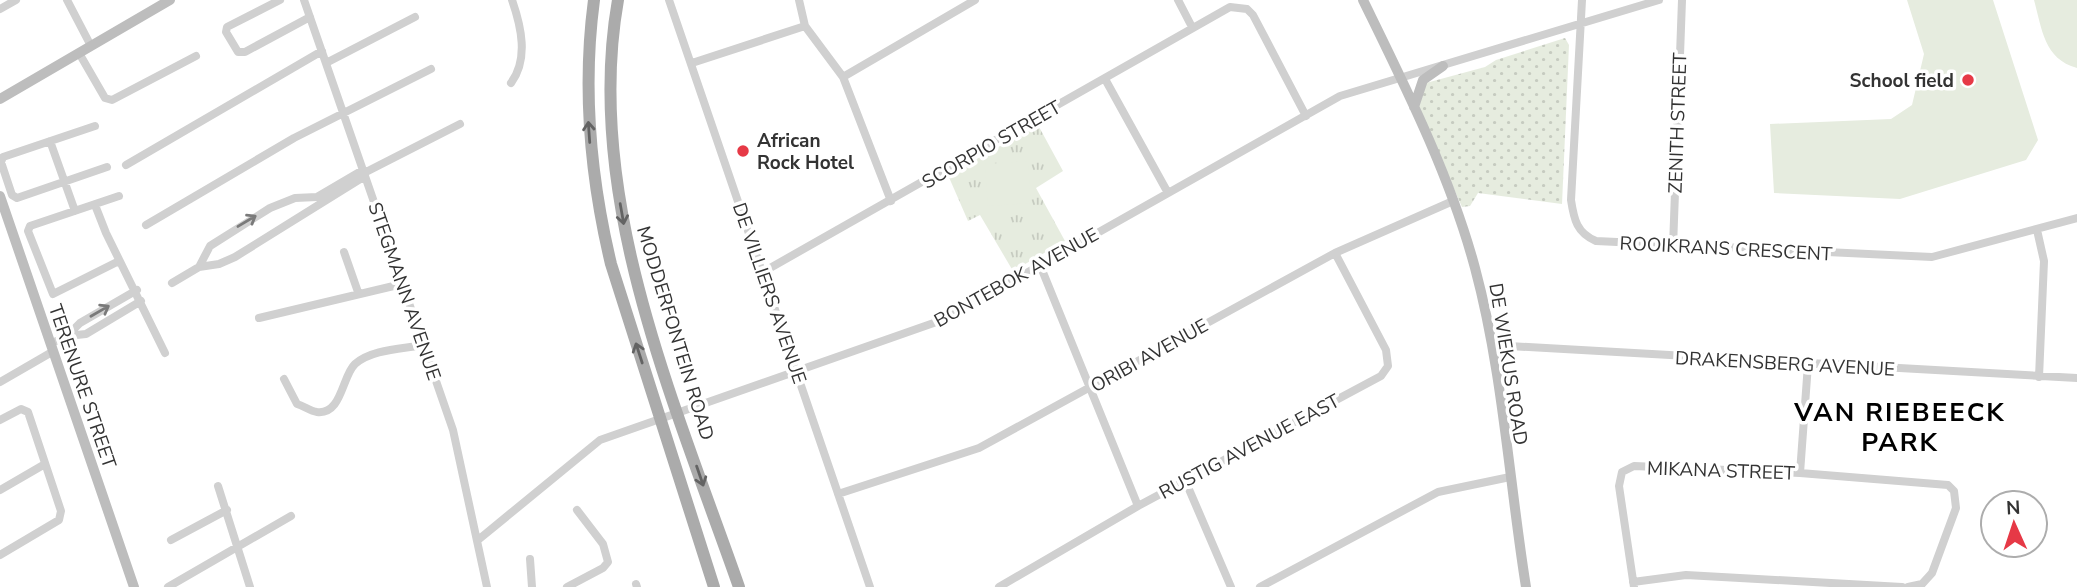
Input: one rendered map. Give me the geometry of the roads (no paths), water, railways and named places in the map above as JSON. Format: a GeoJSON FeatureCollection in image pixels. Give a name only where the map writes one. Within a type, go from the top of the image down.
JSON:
{"type":"FeatureCollection","features":[{"type":"Feature","properties":{"kind":"main road","name":"MODDERFONTEIN ROAD"},"geometry":{"type":"LineString","coordinates":[[593,0],[587,105],[598,211],[611,264],[714,587]]}},
{"type":"Feature","properties":{"kind":"main road","name":"MODDERFONTEIN ROAD"},"geometry":{"type":"LineString","coordinates":[[618,0],[612,53],[611,108],[621,214],[633,268],[678,412],[739,587]]}},
{"type":"Feature","properties":{"kind":"street"},"geometry":{"type":"LineString","coordinates":[[0,9],[16,0]]}},
{"type":"Feature","properties":{"kind":"street"},"geometry":{"type":"LineString","coordinates":[[67,0],[89,43]]}},
{"type":"Feature","properties":{"kind":"street"},"geometry":{"type":"LineString","coordinates":[[0,96],[157,0]]}},
{"type":"Feature","properties":{"kind":"street"},"geometry":{"type":"LineString","coordinates":[[0,96],[79,53],[89,43],[170,0]]}},
{"type":"Feature","properties":{"kind":"street"},"geometry":{"type":"LineString","coordinates":[[280,0],[227,27],[226,32],[239,52],[245,52],[310,17]]}},
{"type":"Feature","properties":{"kind":"street","name":"STEGMANN AVENUE"},"geometry":{"type":"LineString","coordinates":[[304,0],[453,430],[487,587]]}},
{"type":"Feature","properties":{"kind":"street"},"geometry":{"type":"LineString","coordinates":[[511,83],[519,68],[521,34],[512,0]]}},
{"type":"Feature","properties":{"kind":"street","name":"DE VILLIERS AVENUE"},"geometry":{"type":"LineString","coordinates":[[669,0],[870,587]]}},
{"type":"Feature","properties":{"kind":"street"},"geometry":{"type":"LineString","coordinates":[[799,0],[806,26],[843,77],[891,201]]}},
{"type":"Feature","properties":{"kind":"street"},"geometry":{"type":"LineString","coordinates":[[843,77],[975,0]]}},
{"type":"Feature","properties":{"kind":"street"},"geometry":{"type":"LineString","coordinates":[[1178,0],[1192,27]]}},
{"type":"Feature","properties":{"kind":"street","name":"DE WIEKUS ROAD"},"geometry":{"type":"LineString","coordinates":[[1363,0],[1404,79],[1475,267],[1492,345],[1525,587]]}},
{"type":"Feature","properties":{"kind":"street","name":"ROOIKRANS CRESCENT"},"geometry":{"type":"LineString","coordinates":[[1582,0],[1571,200],[1574,219],[1586,237],[1596,241],[1673,247],[1932,257],[2077,218]]}},
{"type":"Feature","properties":{"kind":"street","name":"BONTEBOK AVENUE"},"geometry":{"type":"LineString","coordinates":[[478,540],[583,452],[613,435],[797,373],[945,319],[1353,91],[1404,79],[1659,0]]}},
{"type":"Feature","properties":{"kind":"street","name":"ZENITH STREET"},"geometry":{"type":"LineString","coordinates":[[1673,247],[1682,0]]}},
{"type":"Feature","properties":{"kind":"street","name":"SCORPIO STREET"},"geometry":{"type":"LineString","coordinates":[[763,272],[1230,7],[1247,9],[1306,116]]}},
{"type":"Feature","properties":{"kind":"street"},"geometry":{"type":"LineString","coordinates":[[326,62],[415,17]]}},
{"type":"Feature","properties":{"kind":"street"},"geometry":{"type":"LineString","coordinates":[[692,63],[806,26]]}},
{"type":"Feature","properties":{"kind":"street"},"geometry":{"type":"LineString","coordinates":[[126,165],[322,51]]}},
{"type":"Feature","properties":{"kind":"street"},"geometry":{"type":"LineString","coordinates":[[79,53],[105,98],[112,100],[196,56]]}},
{"type":"Feature","properties":{"kind":"street"},"geometry":{"type":"LineString","coordinates":[[1414,109],[1420,86],[1443,66]]}},
{"type":"Feature","properties":{"kind":"street"},"geometry":{"type":"LineString","coordinates":[[146,225],[343,111],[431,69]]}},
{"type":"Feature","properties":{"kind":"street"},"geometry":{"type":"LineString","coordinates":[[1105,79],[1168,193]]}},
{"type":"Feature","properties":{"kind":"street"},"geometry":{"type":"LineString","coordinates":[[199,267],[211,246],[270,208],[295,198],[317,197],[460,124]]}},
{"type":"Feature","properties":{"kind":"street"},"geometry":{"type":"LineString","coordinates":[[94,126],[1,158],[12,195],[17,198],[107,167]]}},
{"type":"Feature","properties":{"kind":"street"},"geometry":{"type":"LineString","coordinates":[[50,141],[75,211]]}},
{"type":"Feature","properties":{"kind":"street"},"geometry":{"type":"LineString","coordinates":[[172,283],[199,267],[219,264],[234,257],[364,173]]}},
{"type":"Feature","properties":{"kind":"street","name":"TERENURE STREET"},"geometry":{"type":"LineString","coordinates":[[0,196],[134,587]]}},
{"type":"Feature","properties":{"kind":"street"},"geometry":{"type":"LineString","coordinates":[[119,196],[28,228],[51,293],[55,294],[119,261]]}},
{"type":"Feature","properties":{"kind":"street","name":"ORIBI AVENUE"},"geometry":{"type":"LineString","coordinates":[[838,494],[979,448],[1335,253],[1452,201]]}},
{"type":"Feature","properties":{"kind":"street"},"geometry":{"type":"LineString","coordinates":[[95,205],[119,261],[142,301],[165,353]]}},
{"type":"Feature","properties":{"kind":"street"},"geometry":{"type":"LineString","coordinates":[[2037,230],[2044,261],[2039,377]]}},
{"type":"Feature","properties":{"kind":"street"},"geometry":{"type":"LineString","coordinates":[[344,252],[358,292]]}},
{"type":"Feature","properties":{"kind":"street","name":"RUSTIG AVENUE EAST"},"geometry":{"type":"LineString","coordinates":[[999,587],[1138,506],[1385,372],[1388,362],[1386,350],[1335,253]]}},
{"type":"Feature","properties":{"kind":"street"},"geometry":{"type":"LineString","coordinates":[[1040,265],[1092,386],[1138,506]]}},
{"type":"Feature","properties":{"kind":"street"},"geometry":{"type":"LineString","coordinates":[[259,318],[358,292],[402,284]]}},
{"type":"Feature","properties":{"kind":"street"},"geometry":{"type":"LineString","coordinates":[[0,382],[51,348],[80,323],[136,290]]}},
{"type":"Feature","properties":{"kind":"street"},"geometry":{"type":"LineString","coordinates":[[67,336],[86,334],[142,301]]}},
{"type":"Feature","properties":{"kind":"street"},"geometry":{"type":"LineString","coordinates":[[284,379],[297,404],[320,412],[326,411],[335,404],[356,363],[374,355],[424,345]]}},
{"type":"Feature","properties":{"kind":"street","name":"DRAKENSBERG AVENUE"},"geometry":{"type":"LineString","coordinates":[[1492,345],[2077,378]]}},
{"type":"Feature","properties":{"kind":"street"},"geometry":{"type":"LineString","coordinates":[[1800,473],[1808,364]]}},
{"type":"Feature","properties":{"kind":"street"},"geometry":{"type":"LineString","coordinates":[[0,420],[25,408],[46,464],[61,516],[0,555]]}},
{"type":"Feature","properties":{"kind":"street"},"geometry":{"type":"LineString","coordinates":[[0,490],[46,464]]}},
{"type":"Feature","properties":{"kind":"street","name":"MIKANA STREET"},"geometry":{"type":"LineString","coordinates":[[1634,585],[1619,486],[1620,478],[1626,469],[1633,466],[1938,482],[1954,491],[1956,508],[1932,573],[1922,584],[1908,587]]}},
{"type":"Feature","properties":{"kind":"street"},"geometry":{"type":"LineString","coordinates":[[1260,587],[1438,492],[1510,477]]}},
{"type":"Feature","properties":{"kind":"street"},"geometry":{"type":"LineString","coordinates":[[1185,480],[1231,587]]}},
{"type":"Feature","properties":{"kind":"street"},"geometry":{"type":"LineString","coordinates":[[218,486],[250,587]]}},
{"type":"Feature","properties":{"kind":"street"},"geometry":{"type":"LineString","coordinates":[[171,540],[226,510]]}},
{"type":"Feature","properties":{"kind":"street"},"geometry":{"type":"LineString","coordinates":[[567,587],[603,568],[608,562],[603,544],[577,510]]}},
{"type":"Feature","properties":{"kind":"street"},"geometry":{"type":"LineString","coordinates":[[168,587],[291,516]]}},
{"type":"Feature","properties":{"kind":"street"},"geometry":{"type":"LineString","coordinates":[[530,559],[532,587]]}},
{"type":"Feature","properties":{"kind":"street"},"geometry":{"type":"LineString","coordinates":[[1634,585],[1686,575],[1902,587]]}},
{"type":"Feature","properties":{"kind":"place","name":"School field"},"geometry":{"type":"Point","coordinates":[1968,80]}},
{"type":"Feature","properties":{"kind":"place","name":"African Rock Hotel"},"geometry":{"type":"Point","coordinates":[743,151]}},
{"type":"Feature","properties":{"kind":"district","name":"VAN RIEBEECK PARK"},"geometry":{"type":"Point","coordinates":[1900,427]}}]}
